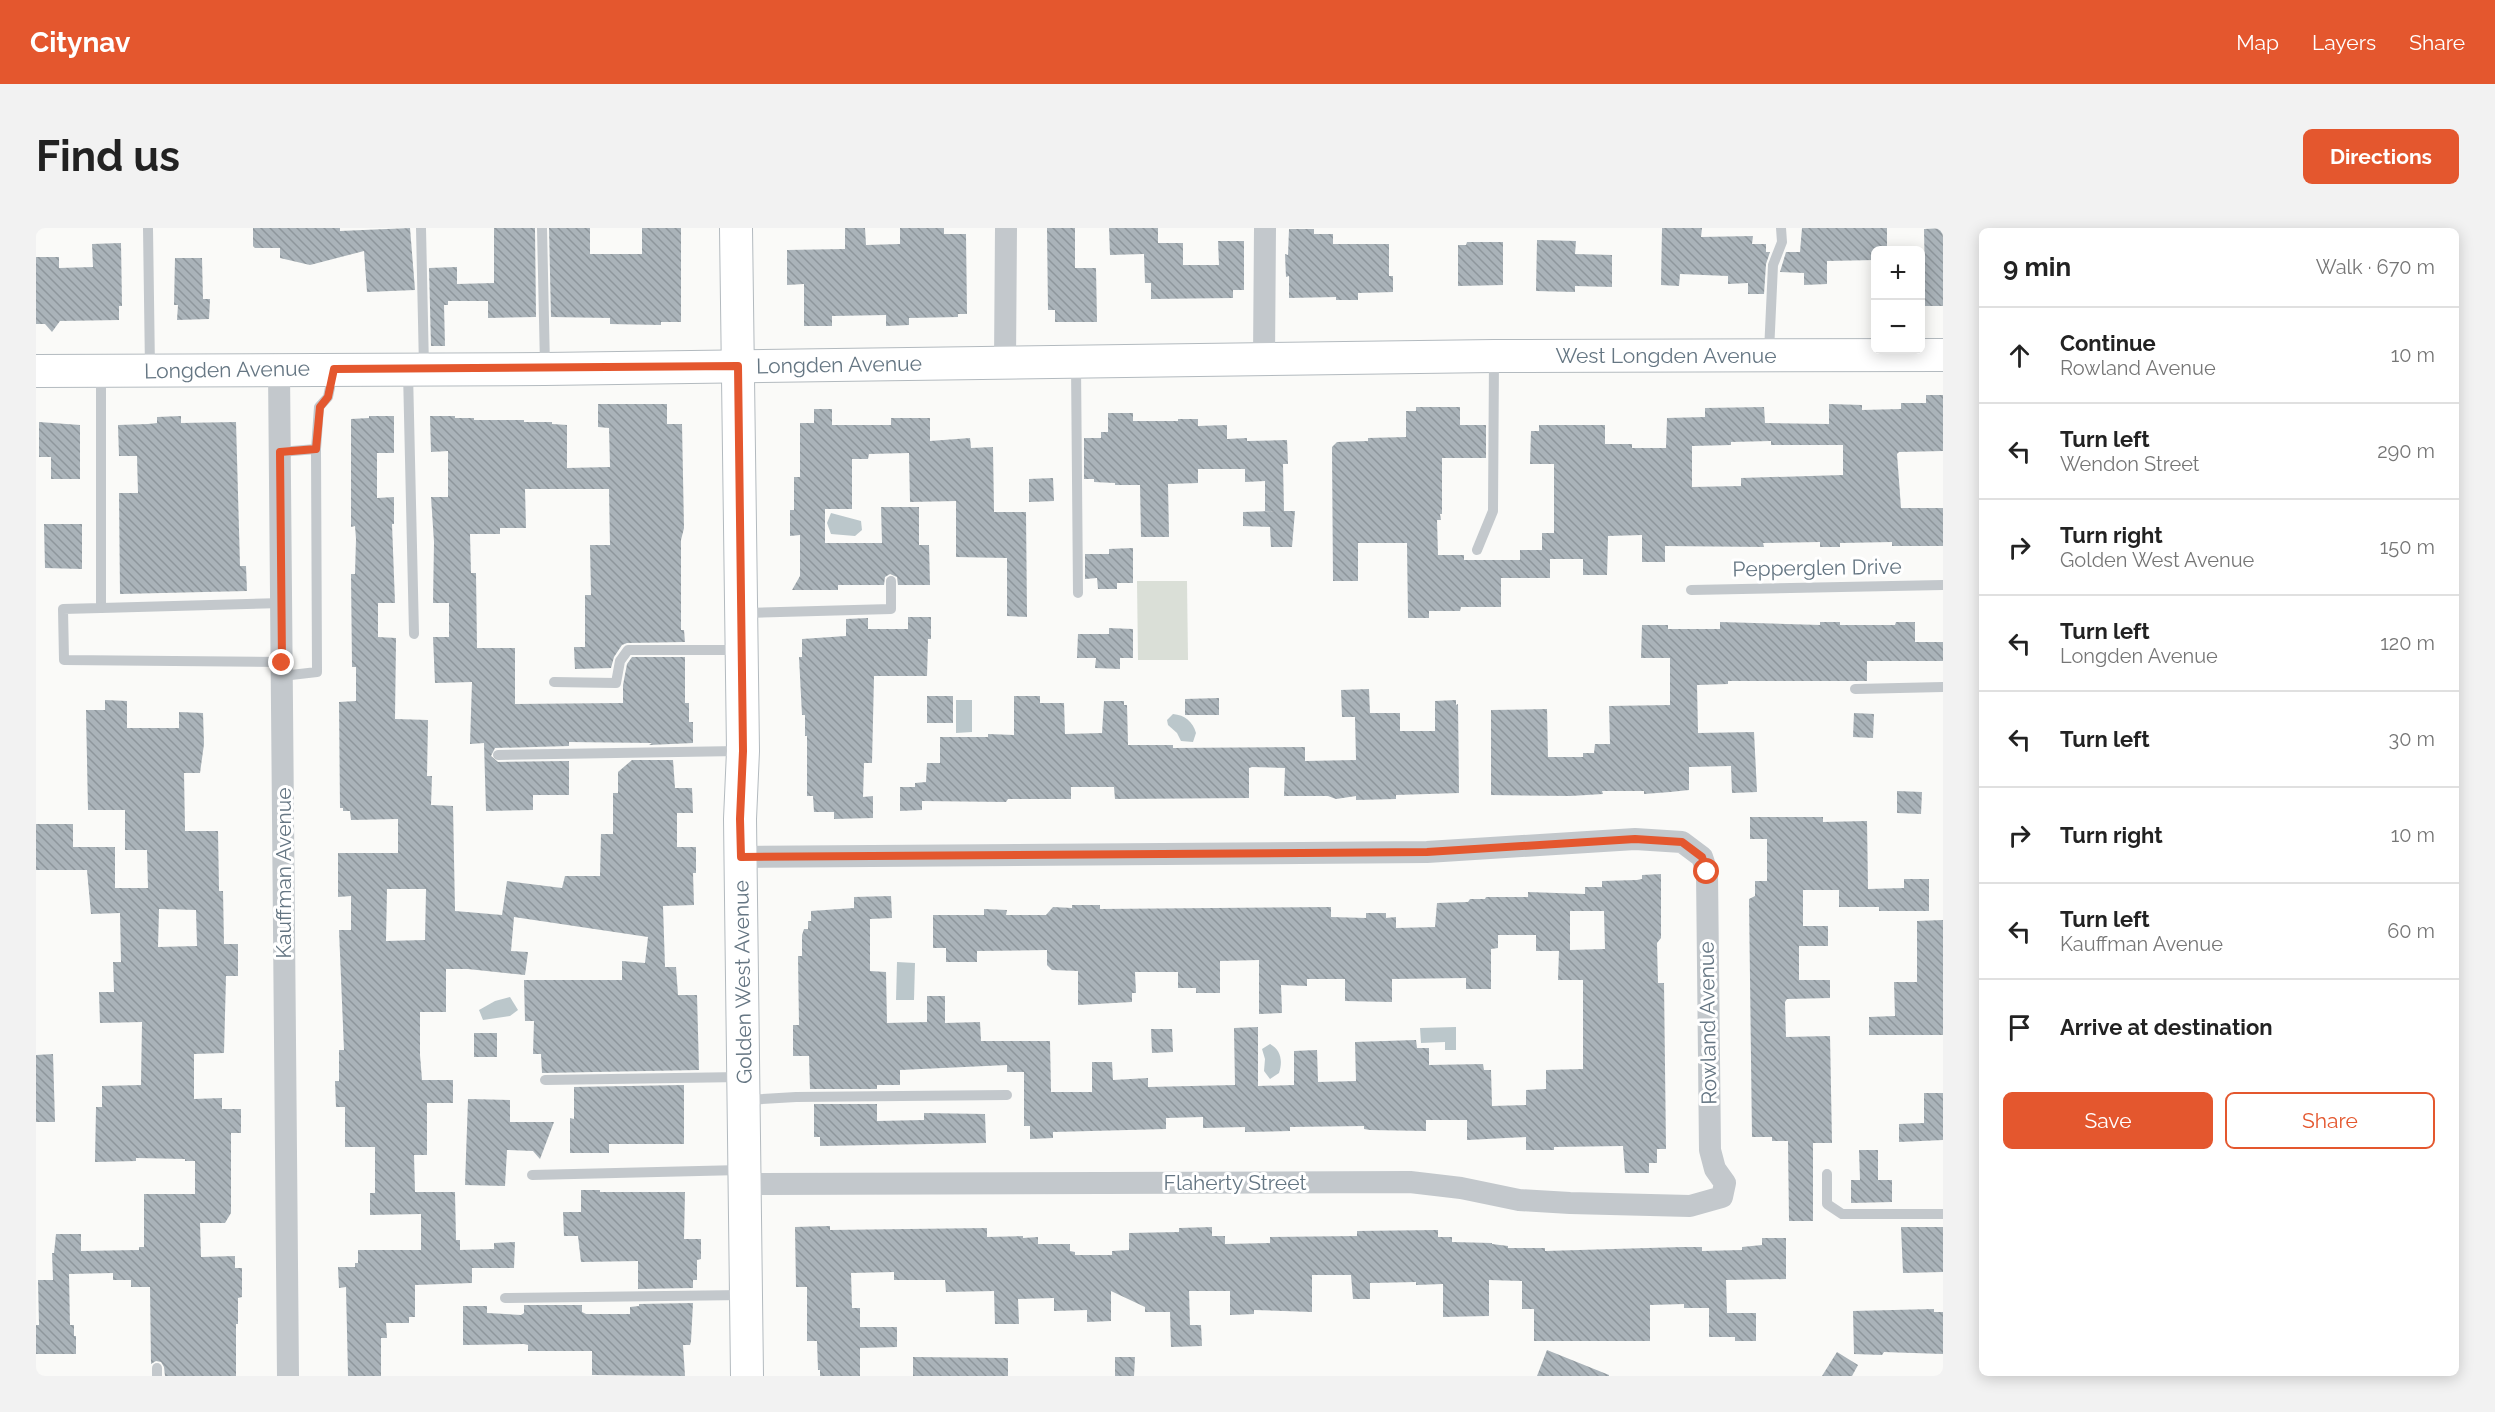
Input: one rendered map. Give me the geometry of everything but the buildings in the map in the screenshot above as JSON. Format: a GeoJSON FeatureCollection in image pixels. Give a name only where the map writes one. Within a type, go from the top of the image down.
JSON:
{"type":"FeatureCollection","features":[{"type":"Feature","properties":{"kind":"street","name":"Golden West Avenue"},"geometry":{"type":"LineString","coordinates":[[736,228],[743,751],[740,819],[747,1376]]}},
{"type":"Feature","properties":{"kind":"street"},"geometry":{"type":"LineString","coordinates":[[1005,362],[1006,228]]}},
{"type":"Feature","properties":{"kind":"street"},"geometry":{"type":"LineString","coordinates":[[1264,359],[1265,228]]}},
{"type":"Feature","properties":{"kind":"street","name":"West Longden Avenue"},"geometry":{"type":"LineString","coordinates":[[1389,357],[1943,355]]}},
{"type":"Feature","properties":{"kind":"street","name":"Longden Avenue"},"geometry":{"type":"LineString","coordinates":[[36,371],[545,369],[1389,357]]}},
{"type":"Feature","properties":{"kind":"street","name":"Kauffman Avenue"},"geometry":{"type":"LineString","coordinates":[[279,369],[288,1376]]}},
{"type":"Feature","properties":{"kind":"street","name":"Rowland Avenue"},"geometry":{"type":"LineString","coordinates":[[741,857],[1427,852],[1635,839],[1682,842],[1702,857],[1707,872],[1710,1150],[1715,1169],[1725,1183],[1722,1197]]}},
{"type":"Feature","properties":{"kind":"street","name":"Flaherty Street"},"geometry":{"type":"LineString","coordinates":[[744,1177],[1410,1182],[1461,1188],[1519,1200],[1690,1206],[1722,1197]]}},
{"type":"Feature","properties":{"kind":"lane"},"geometry":{"type":"LineString","coordinates":[[148,228],[150,371]]}},
{"type":"Feature","properties":{"kind":"lane"},"geometry":{"type":"LineString","coordinates":[[414,634],[416,368],[421,228]]}},
{"type":"Feature","properties":{"kind":"lane"},"geometry":{"type":"LineString","coordinates":[[542,228],[545,369]]}},
{"type":"Feature","properties":{"kind":"lane"},"geometry":{"type":"LineString","coordinates":[[1769,355],[1773,265],[1782,242],[1781,228]]}},
{"type":"Feature","properties":{"kind":"lane"},"geometry":{"type":"LineString","coordinates":[[1477,550],[1493,511],[1494,356]]}},
{"type":"Feature","properties":{"kind":"lane"},"geometry":{"type":"LineString","coordinates":[[1076,362],[1078,593]]}},
{"type":"Feature","properties":{"kind":"lane"},"geometry":{"type":"LineString","coordinates":[[282,603],[63,609],[64,660],[317,672],[316,449],[320,407],[328,397],[334,369]]}},
{"type":"Feature","properties":{"kind":"lane"},"geometry":{"type":"LineString","coordinates":[[100,371],[102,608]]}},
{"type":"Feature","properties":{"kind":"lane"},"geometry":{"type":"LineString","coordinates":[[280,452],[316,449]]}},
{"type":"Feature","properties":{"kind":"lane"},"geometry":{"type":"LineString","coordinates":[[740,613],[891,609],[891,581]]}},
{"type":"Feature","properties":{"kind":"lane","name":"Pepperglen Drive"},"geometry":{"type":"LineString","coordinates":[[1691,590],[1943,585]]}},
{"type":"Feature","properties":{"kind":"lane"},"geometry":{"type":"LineString","coordinates":[[554,682],[616,683],[620,661],[628,650],[740,650]]}},
{"type":"Feature","properties":{"kind":"lane"},"geometry":{"type":"LineString","coordinates":[[1855,689],[1943,687]]}},
{"type":"Feature","properties":{"kind":"lane"},"geometry":{"type":"LineString","coordinates":[[498,755],[743,751]]}},
{"type":"Feature","properties":{"kind":"lane"},"geometry":{"type":"LineString","coordinates":[[545,1080],[744,1089],[796,1097],[1007,1095]]}},
{"type":"Feature","properties":{"kind":"lane"},"geometry":{"type":"LineString","coordinates":[[1827,1174],[1827,1204],[1842,1214],[1943,1214]]}},
{"type":"Feature","properties":{"kind":"lane"},"geometry":{"type":"LineString","coordinates":[[532,1175],[744,1177]]}},
{"type":"Feature","properties":{"kind":"lane"},"geometry":{"type":"LineString","coordinates":[[506,1298],[747,1295]]}},
{"type":"Feature","properties":{"kind":"shaded area"},"geometry":{"type":"Polygon","coordinates":[[[831,513],[861,521],[862,530],[855,536],[831,534],[827,523],[831,513]]]}},
{"type":"Feature","properties":{"kind":"shaded area"},"geometry":{"type":"Polygon","coordinates":[[[1137,581],[1187,581],[1188,660],[1138,660],[1137,581]]]}},
{"type":"Feature","properties":{"kind":"shaded area"},"geometry":{"type":"Polygon","coordinates":[[[956,700],[972,700],[972,732],[956,733],[956,700]]]}},
{"type":"Feature","properties":{"kind":"shaded area"},"geometry":{"type":"Polygon","coordinates":[[[1173,714],[1185,718],[1193,726],[1196,733],[1193,742],[1181,741],[1177,733],[1168,725],[1167,720],[1173,714]]]}},
{"type":"Feature","properties":{"kind":"shaded area"},"geometry":{"type":"Polygon","coordinates":[[[897,962],[915,963],[914,1000],[896,1000],[897,962]]]}},
{"type":"Feature","properties":{"kind":"shaded area"},"geometry":{"type":"Polygon","coordinates":[[[510,997],[518,1010],[510,1016],[483,1020],[479,1010],[495,1001],[510,997]]]}},
{"type":"Feature","properties":{"kind":"shaded area"},"geometry":{"type":"Polygon","coordinates":[[[1456,1027],[1456,1050],[1445,1050],[1445,1042],[1421,1043],[1420,1028],[1456,1027]]]}},
{"type":"Feature","properties":{"kind":"shaded area"},"geometry":{"type":"Polygon","coordinates":[[[1270,1044],[1279,1053],[1281,1064],[1279,1073],[1270,1079],[1264,1071],[1265,1059],[1262,1049],[1270,1044]]]}},
{"type":"Feature","properties":{"kind":"route"},"geometry":{"type":"LineString","coordinates":[[282,663],[280,452],[316,449],[320,407],[328,397],[334,369],[738,366],[743,751],[741,857],[1427,852],[1635,839],[1682,842],[1702,857],[1707,872]]}}]}
